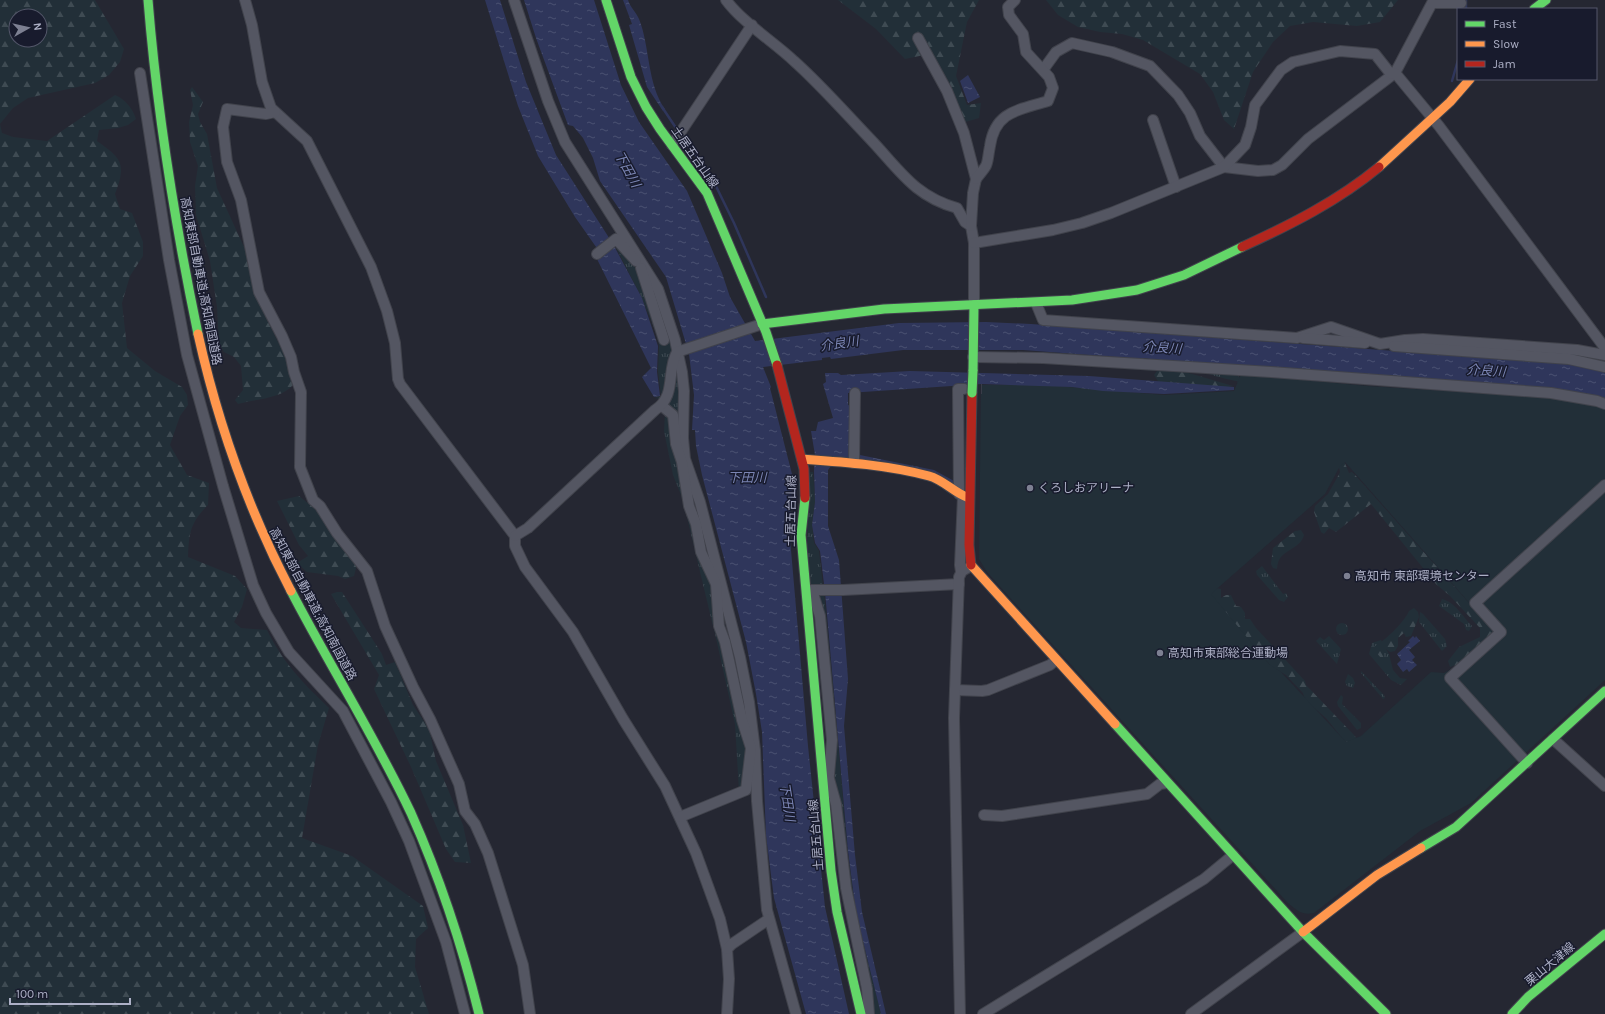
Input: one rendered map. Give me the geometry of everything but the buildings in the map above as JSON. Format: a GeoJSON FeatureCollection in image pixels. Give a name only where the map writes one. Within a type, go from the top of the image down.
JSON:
{"type":"FeatureCollection","features":[{"type":"Feature","properties":{"kind":"main road"},"geometry":{"type":"LineString","coordinates":[[144,0],[152,43]]}},
{"type":"Feature","properties":{"kind":"main road","name":"高知東部自動車道;高知南国道路"},"geometry":{"type":"LineString","coordinates":[[148,0],[159,110],[190,302],[210,392],[225,441],[265,541],[286,583],[397,785],[416,825],[448,903],[479,1014]]}},
{"type":"Feature","properties":{"kind":"main road","name":"土居五台山線"},"geometry":{"type":"LineString","coordinates":[[606,0],[632,77],[646,107],[677,138],[707,193],[764,328],[806,459],[806,488],[801,535],[813,590]]}},
{"type":"Feature","properties":{"kind":"main road"},"geometry":{"type":"LineString","coordinates":[[1535,8],[1546,0]]}},
{"type":"Feature","properties":{"kind":"main road"},"geometry":{"type":"LineString","coordinates":[[764,328],[884,309],[1036,303],[1107,296],[1137,290],[1177,278],[1204,267],[1309,214],[1361,182],[1406,144],[1450,102],[1469,80]]}},
{"type":"Feature","properties":{"kind":"main road"},"geometry":{"type":"LineString","coordinates":[[974,305],[973,371],[968,391],[964,496],[971,566],[1056,660],[1161,784],[1233,855],[1302,932],[1386,1014]]}},
{"type":"Feature","properties":{"kind":"main road"},"geometry":{"type":"LineString","coordinates":[[806,459],[833,461],[854,458],[934,477],[964,496]]}},
{"type":"Feature","properties":{"kind":"main road"},"geometry":{"type":"LineString","coordinates":[[1302,932],[1377,875],[1456,827],[1605,691]]}},
{"type":"Feature","properties":{"kind":"main road","name":"土居五台山線"},"geometry":{"type":"LineString","coordinates":[[825,775],[837,912],[861,1014]]}},
{"type":"Feature","properties":{"kind":"main road","name":"栗山大津線"},"geometry":{"type":"LineString","coordinates":[[1512,1014],[1528,998],[1605,934]]}},
{"type":"Feature","properties":{"kind":"street"},"geometry":{"type":"LineString","coordinates":[[246,0],[262,82],[267,97],[275,112],[307,141],[371,267],[385,304],[392,330],[395,343],[398,379],[400,384],[516,536],[517,551],[525,567],[573,632],[623,719],[665,786],[680,817],[706,880],[720,919],[727,949],[729,973],[727,1014]]}},
{"type":"Feature","properties":{"kind":"street"},"geometry":{"type":"LineString","coordinates":[[514,0],[548,101],[565,142],[658,290],[666,308],[680,351],[684,391],[684,460]]}},
{"type":"Feature","properties":{"kind":"street"},"geometry":{"type":"LineString","coordinates":[[726,0],[800,67],[875,144],[903,177],[938,203],[957,208],[965,222],[971,226]]}},
{"type":"Feature","properties":{"kind":"street"},"geometry":{"type":"LineString","coordinates":[[974,305],[974,243],[971,226],[973,193],[976,179],[988,164],[993,133],[1002,117],[1014,111],[1048,101],[1053,88],[1043,70],[1026,52],[1023,34],[1009,15],[1008,7],[1015,0]]}},
{"type":"Feature","properties":{"kind":"street"},"geometry":{"type":"LineString","coordinates":[[1043,70],[1056,52],[1072,43],[1112,52],[1150,66],[1178,95],[1190,114],[1200,136],[1224,167],[1258,171],[1278,168],[1308,139],[1395,73],[1432,3],[1461,4]]}},
{"type":"Feature","properties":{"kind":"street"},"geometry":{"type":"LineString","coordinates":[[677,138],[752,25]]}},
{"type":"Feature","properties":{"kind":"street"},"geometry":{"type":"LineString","coordinates":[[918,38],[947,91],[956,112],[964,133],[976,179]]}},
{"type":"Feature","properties":{"kind":"street"},"geometry":{"type":"LineString","coordinates":[[974,243],[1053,230],[1082,223],[1111,213],[1224,167],[1245,145],[1251,127],[1255,105],[1281,70],[1287,65],[1293,62],[1340,51],[1375,54],[1390,73],[1395,73],[1438,126],[1605,348]]}},
{"type":"Feature","properties":{"kind":"street"},"geometry":{"type":"LineString","coordinates":[[140,73],[169,260],[187,355],[223,486],[253,585],[266,613],[289,652],[343,711],[391,802],[409,841],[436,912],[446,942],[465,1014]]}},
{"type":"Feature","properties":{"kind":"street"},"geometry":{"type":"LineString","coordinates":[[275,112],[266,114],[227,109],[223,127],[223,135],[227,162],[244,211],[259,292],[282,336],[291,357],[294,372],[301,392],[300,467],[313,500],[320,506],[337,533],[367,571],[385,626],[413,687],[430,719],[459,784],[466,810],[475,824],[488,853],[523,965],[530,1014]]}},
{"type":"Feature","properties":{"kind":"street"},"geometry":{"type":"LineString","coordinates":[[1153,120],[1176,187]]}},
{"type":"Feature","properties":{"kind":"street"},"geometry":{"type":"LineString","coordinates":[[596,254],[616,239],[642,265],[664,340]]}},
{"type":"Feature","properties":{"kind":"street"},"geometry":{"type":"LineString","coordinates":[[1036,303],[1043,320],[1297,338],[1331,327],[1380,344],[1569,359],[1605,367]]}},
{"type":"Feature","properties":{"kind":"street"},"geometry":{"type":"LineString","coordinates":[[516,536],[528,528],[655,410],[662,406],[670,390],[673,360],[680,351],[751,328],[764,328]]}},
{"type":"Feature","properties":{"kind":"street"},"geometry":{"type":"LineString","coordinates":[[1380,344],[1404,340],[1423,339],[1577,350],[1605,355]]}},
{"type":"Feature","properties":{"kind":"street"},"geometry":{"type":"LineString","coordinates":[[973,355],[1302,374],[1550,393],[1597,401],[1605,404]]}},
{"type":"Feature","properties":{"kind":"street"},"geometry":{"type":"LineString","coordinates":[[960,1014],[954,726],[964,496],[958,389],[968,391]]}},
{"type":"Feature","properties":{"kind":"street"},"geometry":{"type":"LineString","coordinates":[[854,458],[855,393]]}},
{"type":"Feature","properties":{"kind":"street"},"geometry":{"type":"LineString","coordinates":[[662,406],[673,415],[676,444],[684,460],[700,502],[718,583],[740,657],[749,702],[759,834],[769,919],[796,1014]]}},
{"type":"Feature","properties":{"kind":"street"},"geometry":{"type":"LineString","coordinates":[[1527,763],[1450,678],[1501,632],[1474,602],[1605,485]]}},
{"type":"Feature","properties":{"kind":"street"},"geometry":{"type":"LineString","coordinates":[[961,572],[971,566]]}},
{"type":"Feature","properties":{"kind":"street"},"geometry":{"type":"LineString","coordinates":[[869,1014],[866,983],[846,888],[838,813],[825,775],[832,740],[820,616],[813,590],[843,590],[959,584]]}},
{"type":"Feature","properties":{"kind":"street"},"geometry":{"type":"LineString","coordinates":[[955,690],[988,690],[1050,665],[1056,660]]}},
{"type":"Feature","properties":{"kind":"street"},"geometry":{"type":"LineString","coordinates":[[1553,739],[1605,786]]}},
{"type":"Feature","properties":{"kind":"street"},"geometry":{"type":"LineString","coordinates":[[680,817],[746,790],[753,750]]}},
{"type":"Feature","properties":{"kind":"street"},"geometry":{"type":"LineString","coordinates":[[984,816],[1002,816],[1147,794],[1161,784]]}},
{"type":"Feature","properties":{"kind":"street"},"geometry":{"type":"LineString","coordinates":[[983,1014],[1204,879],[1233,855]]}},
{"type":"Feature","properties":{"kind":"street"},"geometry":{"type":"LineString","coordinates":[[727,949],[769,919]]}},
{"type":"Feature","properties":{"kind":"street"},"geometry":{"type":"LineString","coordinates":[[1191,1014],[1302,932]]}},
{"type":"Feature","properties":{"kind":"green space"},"geometry":{"type":"Polygon","coordinates":[[[0,0],[95,0],[124,49],[120,62],[109,75],[95,83],[28,98],[13,108],[0,124],[0,0]]]}},
{"type":"Feature","properties":{"kind":"green space"},"geometry":{"type":"Polygon","coordinates":[[[838,0],[979,0],[967,22],[956,76],[967,105],[981,103],[979,118],[962,123],[951,86],[942,70],[929,54],[905,59],[876,29],[838,0]]]}},
{"type":"Feature","properties":{"kind":"green space"},"geometry":{"type":"Polygon","coordinates":[[[1046,0],[1398,0],[1380,22],[1357,26],[1313,22],[1290,26],[1273,42],[1253,72],[1234,129],[1224,120],[1213,92],[1200,74],[1143,40],[1122,34],[1100,32],[1078,27],[1058,15],[1046,0]]]}},
{"type":"Feature","properties":{"kind":"green space"},"geometry":{"type":"Polygon","coordinates":[[[192,87],[203,102],[198,114],[200,122],[207,134],[217,188],[244,247],[263,312],[285,356],[293,385],[288,390],[275,396],[238,404],[235,400],[243,390],[241,366],[234,357],[224,352],[219,344],[217,307],[210,261],[196,215],[195,186],[198,166],[190,142],[189,122],[193,105],[190,90],[192,87]]]}},
{"type":"Feature","properties":{"kind":"green space"},"geometry":{"type":"Polygon","coordinates":[[[115,95],[128,105],[136,119],[128,125],[118,128],[99,130],[97,141],[112,152],[120,162],[121,175],[115,194],[120,209],[132,213],[143,242],[143,256],[130,276],[122,303],[127,348],[155,371],[182,387],[187,395],[188,405],[180,416],[170,445],[187,475],[209,483],[208,505],[197,517],[194,523],[190,535],[188,557],[235,576],[247,589],[242,607],[234,622],[241,628],[267,630],[280,653],[294,672],[329,708],[318,745],[302,838],[352,856],[423,906],[428,928],[416,939],[415,967],[429,1014],[0,1014],[0,124],[2,133],[13,137],[47,141],[115,95]]]}},
{"type":"Feature","properties":{"kind":"green space"},"geometry":{"type":"Polygon","coordinates":[[[614,244],[635,263],[653,285],[672,348],[666,388],[661,399],[655,398],[661,396],[658,371],[659,345],[655,330],[641,296],[614,244]]]}},
{"type":"Feature","properties":{"kind":"green space"},"geometry":{"type":"Polygon","coordinates":[[[1053,361],[1182,371],[1233,386],[1187,387],[1177,382],[1175,385],[1160,384],[1154,375],[1157,371],[1062,363],[1054,364],[1053,361]]]}},
{"type":"Feature","properties":{"kind":"green space"},"geometry":{"type":"Polygon","coordinates":[[[678,365],[680,425],[667,403],[672,396],[676,384],[676,370],[678,365]]]}},
{"type":"Feature","properties":{"kind":"green space"},"geometry":{"type":"Polygon","coordinates":[[[1209,371],[1235,374],[1247,383],[1239,385],[1237,381],[1207,373],[1209,371]]]}},
{"type":"Feature","properties":{"kind":"green space","name":"高知市東部総合運動場"},"geometry":{"type":"Polygon","coordinates":[[[1241,374],[1367,386],[1575,399],[1605,408],[1605,680],[1471,803],[1420,831],[1314,913],[1310,914],[1299,912],[1287,902],[1003,590],[987,572],[979,559],[981,385],[1046,385],[1164,395],[1234,391],[1241,374]],[[1345,462],[1340,466],[1325,494],[1211,594],[1269,664],[1281,672],[1346,742],[1361,736],[1431,672],[1444,673],[1458,665],[1495,632],[1345,462]]]}},
{"type":"Feature","properties":{"kind":"green space"},"geometry":{"type":"Polygon","coordinates":[[[665,414],[668,416],[685,505],[673,475],[664,431],[665,414]]]}},
{"type":"Feature","properties":{"kind":"green space"},"geometry":{"type":"Polygon","coordinates":[[[1344,461],[1349,473],[1352,472],[1356,476],[1494,631],[1488,637],[1486,642],[1470,652],[1470,656],[1464,662],[1450,667],[1448,661],[1459,647],[1480,637],[1480,628],[1450,596],[1436,584],[1371,504],[1336,532],[1329,528],[1324,534],[1321,532],[1314,512],[1315,506],[1328,494],[1340,472],[1338,463],[1344,461]]]}},
{"type":"Feature","properties":{"kind":"green space"},"geometry":{"type":"Polygon","coordinates":[[[810,472],[813,472],[815,501],[812,525],[814,543],[819,551],[823,587],[811,586],[807,545],[810,472]]]}},
{"type":"Feature","properties":{"kind":"green space"},"geometry":{"type":"Polygon","coordinates":[[[299,496],[319,512],[357,564],[354,576],[345,579],[338,576],[307,572],[297,563],[308,556],[299,545],[277,501],[299,496]]]}},
{"type":"Feature","properties":{"kind":"green space"},"geometry":{"type":"Polygon","coordinates":[[[685,509],[688,510],[714,582],[716,623],[713,626],[685,509]]]}},
{"type":"Feature","properties":{"kind":"green space"},"geometry":{"type":"Polygon","coordinates":[[[1301,530],[1304,535],[1300,543],[1282,556],[1277,565],[1277,569],[1273,568],[1271,564],[1273,548],[1295,531],[1301,530]]]}},
{"type":"Feature","properties":{"kind":"green space"},"geometry":{"type":"Polygon","coordinates":[[[1262,566],[1283,594],[1286,593],[1288,597],[1284,602],[1279,600],[1257,575],[1256,571],[1262,566]]]}},
{"type":"Feature","properties":{"kind":"green space"},"geometry":{"type":"Polygon","coordinates":[[[1210,587],[1221,589],[1221,598],[1226,595],[1231,595],[1236,606],[1241,607],[1245,613],[1245,619],[1250,619],[1256,628],[1305,681],[1306,685],[1354,735],[1366,751],[1360,760],[1326,718],[1305,700],[1303,693],[1286,675],[1271,666],[1209,597],[1210,587]]]}},
{"type":"Feature","properties":{"kind":"green space"},"geometry":{"type":"Polygon","coordinates":[[[342,592],[382,654],[386,665],[395,662],[413,705],[429,729],[436,761],[463,825],[471,863],[455,862],[446,849],[411,767],[374,689],[379,675],[331,594],[342,592]]]}},
{"type":"Feature","properties":{"kind":"green space"},"geometry":{"type":"Polygon","coordinates":[[[824,592],[834,697],[830,697],[815,593],[824,592]]]}},
{"type":"Feature","properties":{"kind":"green space"},"geometry":{"type":"Polygon","coordinates":[[[1442,599],[1455,606],[1472,626],[1469,631],[1466,630],[1464,624],[1439,606],[1442,599]]]}},
{"type":"Feature","properties":{"kind":"green space"},"geometry":{"type":"Polygon","coordinates":[[[1414,608],[1418,612],[1419,617],[1411,636],[1406,637],[1404,633],[1398,638],[1398,646],[1395,651],[1390,652],[1386,649],[1383,651],[1384,657],[1381,658],[1375,651],[1375,646],[1384,640],[1403,620],[1409,611],[1414,608]]]}},
{"type":"Feature","properties":{"kind":"green space"},"geometry":{"type":"Polygon","coordinates":[[[1420,612],[1445,639],[1447,646],[1442,651],[1419,622],[1420,612]]]}},
{"type":"Feature","properties":{"kind":"green space"},"geometry":{"type":"Polygon","coordinates":[[[1342,623],[1346,625],[1348,629],[1346,633],[1342,635],[1338,633],[1336,629],[1338,625],[1342,623]]]}},
{"type":"Feature","properties":{"kind":"green space"},"geometry":{"type":"Polygon","coordinates":[[[714,629],[718,630],[748,743],[744,788],[739,791],[735,724],[714,629]]]}},
{"type":"Feature","properties":{"kind":"green space"},"geometry":{"type":"Polygon","coordinates":[[[1329,636],[1341,649],[1337,664],[1316,641],[1320,637],[1324,640],[1329,636]]]}},
{"type":"Feature","properties":{"kind":"green space"},"geometry":{"type":"Polygon","coordinates":[[[1381,640],[1389,654],[1393,670],[1400,678],[1407,679],[1401,685],[1391,680],[1369,654],[1372,643],[1381,640]]]}},
{"type":"Feature","properties":{"kind":"green space"},"geometry":{"type":"Polygon","coordinates":[[[1361,671],[1384,695],[1385,698],[1383,699],[1361,673],[1361,671]]]}},
{"type":"Feature","properties":{"kind":"green space"},"geometry":{"type":"Polygon","coordinates":[[[1348,674],[1353,678],[1355,683],[1353,688],[1347,686],[1345,682],[1348,674]]]}},
{"type":"Feature","properties":{"kind":"green space"},"geometry":{"type":"Polygon","coordinates":[[[1341,695],[1343,697],[1342,704],[1361,723],[1361,728],[1357,730],[1338,706],[1337,702],[1341,695]]]}},
{"type":"Feature","properties":{"kind":"green space"},"geometry":{"type":"Polygon","coordinates":[[[830,700],[834,700],[848,853],[844,853],[833,789],[830,700]]]}},
{"type":"Feature","properties":{"kind":"green space"},"geometry":{"type":"Polygon","coordinates":[[[848,855],[856,913],[881,1014],[871,1014],[843,856],[848,855]]]}},
{"type":"Feature","properties":{"kind":"water"},"geometry":{"type":"Polygon","coordinates":[[[485,0],[500,0],[526,82],[556,155],[613,244],[642,298],[658,346],[657,372],[660,396],[654,397],[642,377],[651,368],[597,259],[601,254],[575,217],[538,156],[518,106],[485,0]]]}},
{"type":"Feature","properties":{"kind":"water","name":"下田川"},"geometry":{"type":"Polygon","coordinates":[[[524,0],[594,0],[621,85],[639,122],[687,191],[722,273],[730,297],[755,341],[899,323],[986,322],[1031,324],[1582,365],[1605,372],[1605,400],[1600,397],[1583,393],[1367,376],[1366,374],[1151,361],[1150,359],[1144,358],[1023,350],[903,350],[831,359],[830,357],[822,358],[822,360],[763,367],[771,387],[770,388],[793,478],[789,527],[808,746],[825,907],[849,1014],[806,1014],[774,898],[766,836],[762,732],[746,642],[702,475],[696,446],[695,430],[692,430],[694,395],[689,354],[666,277],[600,181],[593,158],[583,138],[573,126],[568,125],[536,38],[524,0]]]}},
{"type":"Feature","properties":{"kind":"water"},"geometry":{"type":"Polygon","coordinates":[[[623,0],[628,0],[639,19],[643,30],[652,77],[659,99],[665,109],[663,111],[647,87],[629,25],[632,24],[623,0]]]}},
{"type":"Feature","properties":{"kind":"water"},"geometry":{"type":"Polygon","coordinates":[[[968,75],[980,97],[968,103],[960,81],[968,75]]]}},
{"type":"Feature","properties":{"kind":"water"},"geometry":{"type":"Polygon","coordinates":[[[910,371],[1089,376],[1234,387],[1234,390],[1164,394],[1103,391],[1072,387],[981,384],[848,393],[848,405],[851,406],[850,453],[934,470],[954,481],[954,486],[941,476],[831,466],[828,470],[828,526],[839,560],[848,679],[844,726],[855,855],[862,912],[886,1014],[881,1014],[856,913],[848,851],[825,592],[820,551],[815,543],[812,525],[815,502],[815,455],[811,431],[816,431],[818,422],[833,418],[823,384],[826,382],[825,373],[838,373],[841,375],[910,371]]]}},
{"type":"Feature","properties":{"kind":"water"},"geometry":{"type":"Polygon","coordinates":[[[1413,636],[1415,638],[1416,636],[1420,641],[1409,650],[1415,657],[1412,660],[1417,665],[1409,672],[1407,669],[1403,672],[1397,664],[1401,660],[1397,654],[1410,642],[1408,641],[1413,636]]]}},
{"type":"Feature","properties":{"kind":"waterway"},"geometry":{"type":"LineString","coordinates":[[1466,0],[1466,8]]}},
{"type":"Feature","properties":{"kind":"waterway"},"geometry":{"type":"LineString","coordinates":[[1452,81],[1457,64]]}},
{"type":"Feature","properties":{"kind":"waterway"},"geometry":{"type":"LineString","coordinates":[[662,107],[678,131]]}},
{"type":"Feature","properties":{"kind":"waterway"},"geometry":{"type":"LineString","coordinates":[[681,135],[710,174],[734,223],[766,297]]}},
{"type":"Feature","properties":{"kind":"tunnel"},"geometry":{"type":"LineString","coordinates":[[966,389],[982,389]]}},
{"type":"Feature","properties":{"kind":"traffic: fast"},"geometry":{"type":"LineString","coordinates":[[148,0],[156,84],[174,210],[198,334]]}},
{"type":"Feature","properties":{"kind":"traffic: fast"},"geometry":{"type":"LineString","coordinates":[[606,0],[631,77],[646,107],[660,129],[707,193],[766,332],[777,365]]}},
{"type":"Feature","properties":{"kind":"traffic: fast"},"geometry":{"type":"LineString","coordinates":[[1535,8],[1546,0]]}},
{"type":"Feature","properties":{"kind":"traffic: fast"},"geometry":{"type":"LineString","coordinates":[[762,324],[884,309],[1072,300],[1137,290],[1184,275],[1242,247]]}},
{"type":"Feature","properties":{"kind":"traffic: fast"},"geometry":{"type":"LineString","coordinates":[[973,371],[974,305]]}},
{"type":"Feature","properties":{"kind":"traffic: fast"},"geometry":{"type":"LineString","coordinates":[[972,393],[973,371]]}},
{"type":"Feature","properties":{"kind":"traffic: fast"},"geometry":{"type":"LineString","coordinates":[[805,498],[801,535],[831,871],[837,912],[861,1014]]}},
{"type":"Feature","properties":{"kind":"traffic: fast"},"geometry":{"type":"LineString","coordinates":[[291,591],[383,757],[422,837],[450,912],[479,1014]]}},
{"type":"Feature","properties":{"kind":"traffic: fast"},"geometry":{"type":"LineString","coordinates":[[1421,848],[1456,827],[1605,691]]}},
{"type":"Feature","properties":{"kind":"traffic: fast"},"geometry":{"type":"LineString","coordinates":[[1115,724],[1303,932],[1386,1014]]}},
{"type":"Feature","properties":{"kind":"traffic: fast"},"geometry":{"type":"LineString","coordinates":[[1512,1014],[1528,997],[1605,934]]}},
{"type":"Feature","properties":{"kind":"traffic: slow"},"geometry":{"type":"LineString","coordinates":[[1379,167],[1450,102],[1469,80]]}},
{"type":"Feature","properties":{"kind":"traffic: slow"},"geometry":{"type":"LineString","coordinates":[[198,334],[215,401],[236,466],[261,529],[291,591]]}},
{"type":"Feature","properties":{"kind":"traffic: slow"},"geometry":{"type":"LineString","coordinates":[[802,459],[866,464],[913,472],[934,478],[969,498]]}},
{"type":"Feature","properties":{"kind":"traffic: slow"},"geometry":{"type":"LineString","coordinates":[[971,565],[1115,724]]}},
{"type":"Feature","properties":{"kind":"traffic: slow"},"geometry":{"type":"LineString","coordinates":[[1303,932],[1377,875],[1421,848]]}},
{"type":"Feature","properties":{"kind":"traffic: jam"},"geometry":{"type":"LineString","coordinates":[[1242,247],[1313,212],[1347,191],[1379,167]]}},
{"type":"Feature","properties":{"kind":"traffic: jam"},"geometry":{"type":"LineString","coordinates":[[777,365],[804,469],[805,498]]}},
{"type":"Feature","properties":{"kind":"traffic: jam"},"geometry":{"type":"LineString","coordinates":[[971,565],[969,545],[972,393]]}},
{"type":"Feature","properties":{"kind":"place","name":"くろしおアリーナ"},"geometry":{"type":"Point","coordinates":[1030,488]}},
{"type":"Feature","properties":{"kind":"place","name":"高知市 東部環境センター"},"geometry":{"type":"Point","coordinates":[1347,576]}},
{"type":"Feature","properties":{"kind":"place","name":"高知市東部総合運動場"},"geometry":{"type":"Point","coordinates":[1160,653]}},
{"type":"Feature","properties":{"kind":"water label","name":"介良川"},"geometry":{"type":"Point","coordinates":[839,343]}},
{"type":"Feature","properties":{"kind":"water label","name":"介良川"},"geometry":{"type":"Point","coordinates":[1162,347]}},
{"type":"Feature","properties":{"kind":"water label","name":"介良川"},"geometry":{"type":"Point","coordinates":[1486,370]}}]}
